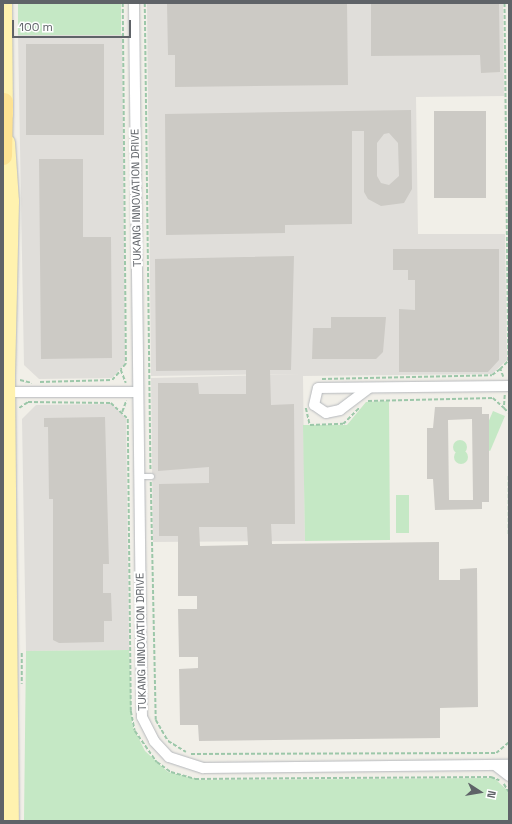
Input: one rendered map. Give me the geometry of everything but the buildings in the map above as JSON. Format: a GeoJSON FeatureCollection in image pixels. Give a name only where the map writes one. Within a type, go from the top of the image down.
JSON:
{"type":"FeatureCollection","features":[{"type":"Feature","properties":{"kind":"highway"},"geometry":{"type":"LineString","coordinates":[[3,156],[4,102]]}},
{"type":"Feature","properties":{"kind":"main road"},"geometry":{"type":"LineString","coordinates":[[4,3],[4,102],[11,201],[8,392],[11,821]]}},
{"type":"Feature","properties":{"kind":"street","name":"TUKANG INNOVATION DRIVE"},"geometry":{"type":"LineString","coordinates":[[134,3],[142,717],[154,741],[169,757],[203,768],[509,765]]}},
{"type":"Feature","properties":{"kind":"street"},"geometry":{"type":"LineString","coordinates":[[369,388],[340,410],[326,413],[314,405],[318,388],[507,386]]}},
{"type":"Feature","properties":{"kind":"street"},"geometry":{"type":"LineString","coordinates":[[8,392],[138,392]]}},
{"type":"Feature","properties":{"kind":"street"},"geometry":{"type":"LineString","coordinates":[[495,765],[509,776]]}},
{"type":"Feature","properties":{"kind":"lane"},"geometry":{"type":"LineString","coordinates":[[139,476],[151,476]]}},
{"type":"Feature","properties":{"kind":"path"},"geometry":{"type":"LineString","coordinates":[[20,380],[33,383],[112,380],[126,364],[123,3]]}},
{"type":"Feature","properties":{"kind":"path"},"geometry":{"type":"LineString","coordinates":[[145,3],[154,704],[162,733],[178,749],[206,756],[496,753],[509,742]]}},
{"type":"Feature","properties":{"kind":"path"},"geometry":{"type":"LineString","coordinates":[[320,381],[325,377],[492,375],[508,361],[504,3]]}},
{"type":"Feature","properties":{"kind":"path"},"geometry":{"type":"LineString","coordinates":[[500,369],[507,386],[504,408]]}},
{"type":"Feature","properties":{"kind":"path"},"geometry":{"type":"LineString","coordinates":[[121,370],[126,379],[126,392],[122,412]]}},
{"type":"Feature","properties":{"kind":"path"},"geometry":{"type":"LineString","coordinates":[[364,402],[493,398],[509,413]]}},
{"type":"Feature","properties":{"kind":"path"},"geometry":{"type":"LineString","coordinates":[[306,401],[306,421],[310,425],[343,424],[361,405]]}},
{"type":"Feature","properties":{"kind":"path"},"geometry":{"type":"LineString","coordinates":[[19,407],[28,402],[111,403],[128,419],[131,711],[135,731],[157,762],[171,772],[195,779],[491,777],[504,784],[509,792]]}},
{"type":"Feature","properties":{"kind":"path"},"geometry":{"type":"LineString","coordinates":[[509,476],[509,535]]}},
{"type":"Feature","properties":{"kind":"shaded area"},"geometry":{"type":"Polygon","coordinates":[[[147,3],[503,3],[504,96],[416,97],[418,234],[505,234],[507,360],[492,374],[303,376],[305,541],[153,542],[151,378],[302,374],[151,376],[147,3]]]}},
{"type":"Feature","properties":{"kind":"shaded area"},"geometry":{"type":"Polygon","coordinates":[[[122,34],[125,364],[112,378],[39,379],[24,365],[18,35],[122,34]]]}},
{"type":"Feature","properties":{"kind":"shaded area"},"geometry":{"type":"Polygon","coordinates":[[[112,404],[126,418],[129,650],[26,651],[22,419],[36,405],[112,404]]]}},
{"type":"Feature","properties":{"kind":"green space"},"geometry":{"type":"Polygon","coordinates":[[[18,3],[121,3],[121,35],[18,35],[18,3]]]}},
{"type":"Feature","properties":{"kind":"green space"},"geometry":{"type":"Polygon","coordinates":[[[389,401],[390,540],[305,541],[303,425],[347,425],[366,402],[389,401]]]}},
{"type":"Feature","properties":{"kind":"green space"},"geometry":{"type":"Polygon","coordinates":[[[493,411],[505,416],[490,451],[478,446],[493,411]]]}},
{"type":"Feature","properties":{"kind":"green space"},"geometry":{"type":"Polygon","coordinates":[[[460,440],[465,442],[467,447],[465,452],[460,454],[455,452],[453,447],[455,442],[460,440]]]}},
{"type":"Feature","properties":{"kind":"green space"},"geometry":{"type":"Polygon","coordinates":[[[461,450],[466,452],[468,457],[466,462],[461,464],[456,462],[454,457],[456,452],[461,450]]]}},
{"type":"Feature","properties":{"kind":"green space"},"geometry":{"type":"Polygon","coordinates":[[[396,495],[409,495],[409,533],[396,533],[396,495]]]}},
{"type":"Feature","properties":{"kind":"green space"},"geometry":{"type":"Polygon","coordinates":[[[129,650],[132,725],[145,751],[168,772],[201,780],[494,778],[508,791],[508,821],[24,821],[26,651],[129,650]]]}}]}
